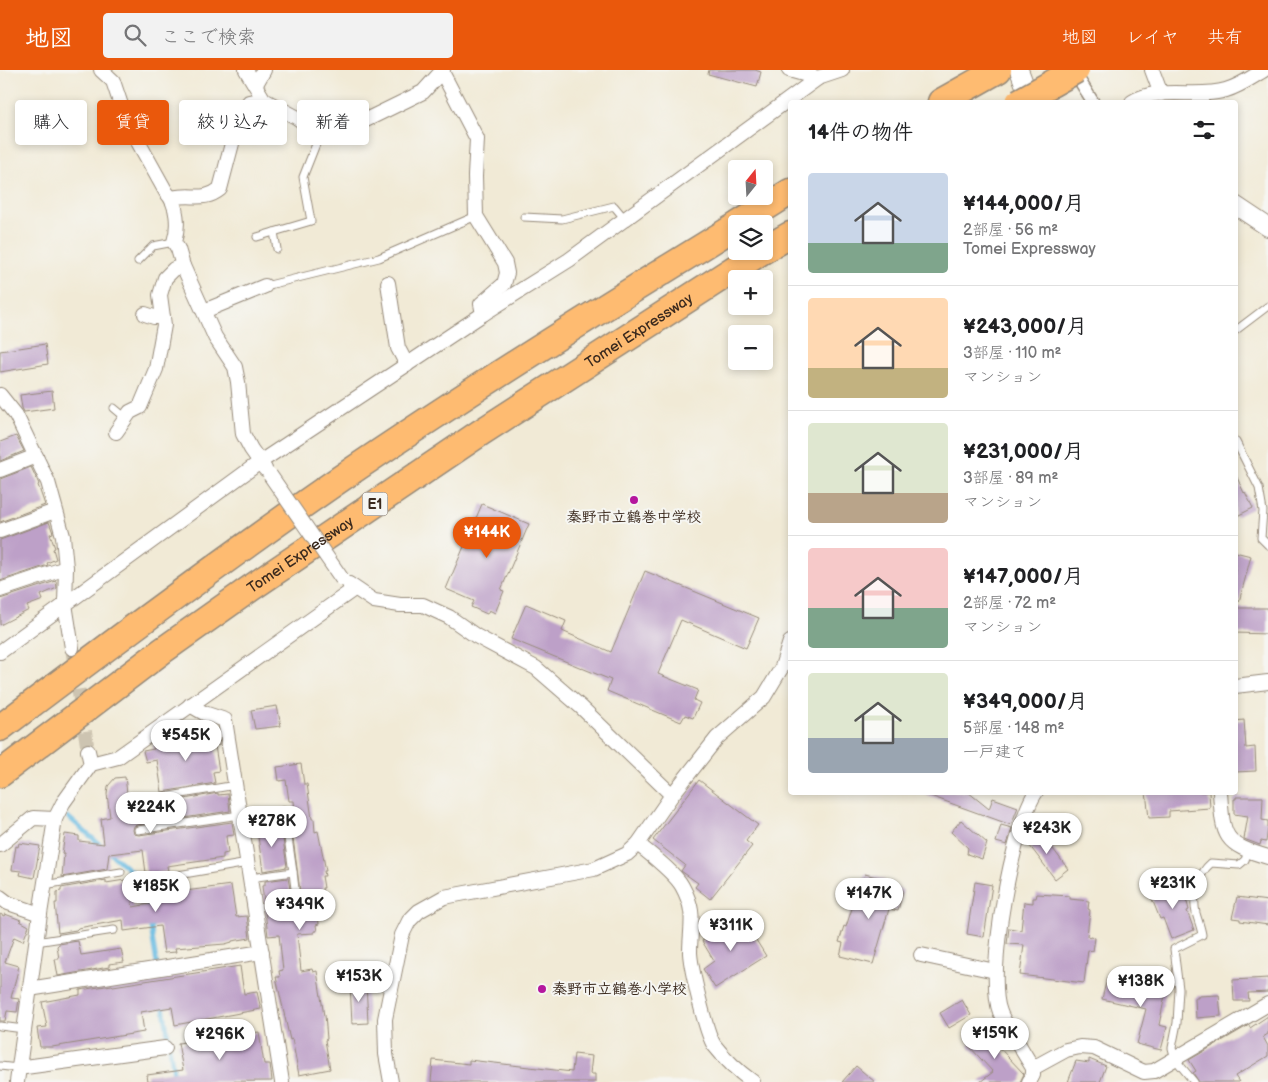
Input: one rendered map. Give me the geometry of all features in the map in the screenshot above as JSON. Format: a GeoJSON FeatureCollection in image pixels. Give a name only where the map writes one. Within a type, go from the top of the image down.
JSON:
{"type":"FeatureCollection","features":[{"type":"Feature","properties":{"kind":"highway"},"geometry":{"type":"LineString","coordinates":[[945,100],[998,70]]}},
{"type":"Feature","properties":{"kind":"highway"},"geometry":{"type":"LineString","coordinates":[[1023,100],[1076,70]]}},
{"type":"Feature","properties":{"kind":"highway"},"geometry":{"type":"LineString","coordinates":[[754,215],[788,193]]}},
{"type":"Feature","properties":{"kind":"highway"},"geometry":{"type":"LineString","coordinates":[[0,728],[140,621],[341,479],[456,403],[728,231]]}},
{"type":"Feature","properties":{"kind":"highway","name":"Tomei Expressway"},"geometry":{"type":"LineString","coordinates":[[773,245],[788,236]]}},
{"type":"Feature","properties":{"kind":"highway","name":"Tomei Expressway"},"geometry":{"type":"LineString","coordinates":[[0,774],[162,651],[282,567],[480,433],[749,260]]}},
{"type":"Feature","properties":{"kind":"street"},"geometry":{"type":"LineString","coordinates":[[101,70],[114,75],[126,120],[166,192],[172,198],[178,230],[174,242],[215,337],[234,367],[238,382],[243,434],[260,462],[342,579],[374,601],[423,605],[449,617],[476,636],[536,668],[582,707],[672,795]]}},
{"type":"Feature","properties":{"kind":"street"},"geometry":{"type":"LineString","coordinates":[[246,70],[264,100]]}},
{"type":"Feature","properties":{"kind":"street"},"geometry":{"type":"LineString","coordinates":[[256,84],[264,70]]}},
{"type":"Feature","properties":{"kind":"street"},"geometry":{"type":"LineString","coordinates":[[789,70],[818,78]]}},
{"type":"Feature","properties":{"kind":"street"},"geometry":{"type":"LineString","coordinates":[[0,652],[260,462],[568,260],[818,78],[842,70]]}},
{"type":"Feature","properties":{"kind":"street"},"geometry":{"type":"LineString","coordinates":[[1019,70],[1031,100]]}},
{"type":"Feature","properties":{"kind":"street"},"geometry":{"type":"LineString","coordinates":[[1072,70],[1092,100]]}},
{"type":"Feature","properties":{"kind":"street"},"geometry":{"type":"LineString","coordinates":[[1152,70],[1161,94]]}},
{"type":"Feature","properties":{"kind":"street"},"geometry":{"type":"LineString","coordinates":[[1136,100],[1145,96],[1161,94],[1208,93],[1226,90],[1264,70]]}},
{"type":"Feature","properties":{"kind":"street"},"geometry":{"type":"LineString","coordinates":[[369,119],[423,92],[443,71],[477,139],[475,176],[476,216],[505,263],[507,273],[504,284],[482,304],[483,314]]}},
{"type":"Feature","properties":{"kind":"street"},"geometry":{"type":"LineString","coordinates":[[172,198],[183,195],[201,197],[212,195],[220,189],[232,145]]}},
{"type":"Feature","properties":{"kind":"street"},"geometry":{"type":"LineString","coordinates":[[1238,207],[1268,227]]}},
{"type":"Feature","properties":{"kind":"street"},"geometry":{"type":"LineString","coordinates":[[116,432],[130,412],[140,407],[156,369],[164,325],[160,295],[165,278],[174,269],[183,266]]}},
{"type":"Feature","properties":{"kind":"street"},"geometry":{"type":"LineString","coordinates":[[388,283],[398,348],[407,365]]}},
{"type":"Feature","properties":{"kind":"street"},"geometry":{"type":"LineString","coordinates":[[204,311],[265,286]]}},
{"type":"Feature","properties":{"kind":"street"},"geometry":{"type":"LineString","coordinates":[[145,314],[163,317]]}},
{"type":"Feature","properties":{"kind":"street"},"geometry":{"type":"LineString","coordinates":[[0,395],[16,415],[48,482],[63,536],[66,568],[65,604],[72,648]]}},
{"type":"Feature","properties":{"kind":"street"},"geometry":{"type":"LineString","coordinates":[[0,470],[36,456]]}},
{"type":"Feature","properties":{"kind":"street"},"geometry":{"type":"LineString","coordinates":[[0,531],[55,511]]}},
{"type":"Feature","properties":{"kind":"street"},"geometry":{"type":"LineString","coordinates":[[0,590],[66,568]]}},
{"type":"Feature","properties":{"kind":"street"},"geometry":{"type":"LineString","coordinates":[[165,1048],[18,1075],[55,819],[89,758],[118,757],[354,589]]}},
{"type":"Feature","properties":{"kind":"street"},"geometry":{"type":"LineString","coordinates":[[391,1082],[386,1054],[386,1019],[402,935],[409,920],[419,911],[444,897],[594,870],[627,854],[638,844],[672,795],[717,738],[764,697],[782,667],[788,648]]}},
{"type":"Feature","properties":{"kind":"street"},"geometry":{"type":"LineString","coordinates":[[1238,686],[1268,682]]}},
{"type":"Feature","properties":{"kind":"street"},"geometry":{"type":"LineString","coordinates":[[190,705],[204,714],[225,720],[282,1082]]}},
{"type":"Feature","properties":{"kind":"street"},"geometry":{"type":"LineString","coordinates":[[1029,1082],[1033,1075],[1033,1068],[1000,1012],[996,993],[995,971],[1011,861],[1025,816],[1035,795]]}},
{"type":"Feature","properties":{"kind":"street"},"geometry":{"type":"LineString","coordinates":[[1220,795],[1224,830],[1232,842],[1248,851],[1268,857]]}},
{"type":"Feature","properties":{"kind":"street"},"geometry":{"type":"LineString","coordinates":[[0,845],[33,818],[55,819]]}},
{"type":"Feature","properties":{"kind":"street"},"geometry":{"type":"LineString","coordinates":[[638,844],[658,860],[682,885],[693,912],[690,954],[701,1008],[713,1044],[741,1073],[753,1082]]}},
{"type":"Feature","properties":{"kind":"street"},"geometry":{"type":"LineString","coordinates":[[0,897],[8,903],[40,914]]}},
{"type":"Feature","properties":{"kind":"street"},"geometry":{"type":"LineString","coordinates":[[29,989],[262,952]]}},
{"type":"Feature","properties":{"kind":"street"},"geometry":{"type":"LineString","coordinates":[[921,956],[995,971]]}},
{"type":"Feature","properties":{"kind":"street"},"geometry":{"type":"LineString","coordinates":[[1033,1068],[1066,1050],[1080,1047],[1094,1048],[1144,1072],[1154,1071],[1268,1004]]}},
{"type":"Feature","properties":{"kind":"lane"},"geometry":{"type":"LineString","coordinates":[[257,237],[311,221],[303,177],[316,145]]}},
{"type":"Feature","properties":{"kind":"lane"},"geometry":{"type":"LineString","coordinates":[[524,218],[562,219],[614,206],[624,218]]}},
{"type":"Feature","properties":{"kind":"lane"},"geometry":{"type":"LineString","coordinates":[[265,286],[379,258],[476,216]]}},
{"type":"Feature","properties":{"kind":"lane"},"geometry":{"type":"LineString","coordinates":[[274,232],[277,249]]}},
{"type":"Feature","properties":{"kind":"lane"},"geometry":{"type":"LineString","coordinates":[[138,261],[153,246],[174,242]]}},
{"type":"Feature","properties":{"kind":"lane"},"geometry":{"type":"LineString","coordinates":[[1238,329],[1268,306]]}},
{"type":"Feature","properties":{"kind":"lane"},"geometry":{"type":"LineString","coordinates":[[114,408],[126,418]]}},
{"type":"Feature","properties":{"kind":"lane"},"geometry":{"type":"LineString","coordinates":[[1238,446],[1259,488],[1263,511],[1261,538],[1268,545]]}},
{"type":"Feature","properties":{"kind":"lane"},"geometry":{"type":"LineString","coordinates":[[164,797],[236,785]]}},
{"type":"Feature","properties":{"kind":"lane"},"geometry":{"type":"LineString","coordinates":[[284,810],[296,897]]}},
{"type":"Feature","properties":{"kind":"lane"},"geometry":{"type":"LineString","coordinates":[[138,830],[240,814]]}},
{"type":"Feature","properties":{"kind":"lane"},"geometry":{"type":"LineString","coordinates":[[1194,1082],[1175,1059],[1172,1048],[1178,989],[1174,949],[1202,935],[1201,924],[1196,912],[1195,892],[1203,869],[1211,863],[1239,865],[1245,860],[1248,851]]}},
{"type":"Feature","properties":{"kind":"lane"},"geometry":{"type":"LineString","coordinates":[[143,881],[248,863]]}},
{"type":"Feature","properties":{"kind":"lane"},"geometry":{"type":"LineString","coordinates":[[44,885],[121,872]]}},
{"type":"Feature","properties":{"kind":"lane"},"geometry":{"type":"LineString","coordinates":[[250,878],[293,872]]}},
{"type":"Feature","properties":{"kind":"lane"},"geometry":{"type":"LineString","coordinates":[[36,942],[114,930]]}},
{"type":"Feature","properties":{"kind":"lane"},"geometry":{"type":"LineString","coordinates":[[0,1026],[24,1029]]}},
{"type":"Feature","properties":{"kind":"lane"},"geometry":{"type":"LineString","coordinates":[[0,1066],[18,1075]]}},
{"type":"Feature","properties":{"kind":"building"},"geometry":{"type":"Polygon","coordinates":[[[709,70],[755,70],[761,72],[757,87],[708,74],[709,70]]]}},
{"type":"Feature","properties":{"kind":"building"},"geometry":{"type":"Polygon","coordinates":[[[45,344],[48,364],[0,372],[0,351],[45,344]]]}},
{"type":"Feature","properties":{"kind":"building"},"geometry":{"type":"Polygon","coordinates":[[[52,391],[54,408],[24,412],[20,395],[52,391]]]}},
{"type":"Feature","properties":{"kind":"building"},"geometry":{"type":"Polygon","coordinates":[[[16,436],[24,451],[0,461],[0,442],[16,436]]]}},
{"type":"Feature","properties":{"kind":"building"},"geometry":{"type":"Polygon","coordinates":[[[31,467],[39,484],[45,505],[0,522],[0,479],[31,467]]]}},
{"type":"Feature","properties":{"kind":"building"},"geometry":{"type":"Polygon","coordinates":[[[1238,480],[1244,493],[1253,508],[1238,516],[1238,480]]]}},
{"type":"Feature","properties":{"kind":"building"},"geometry":{"type":"Polygon","coordinates":[[[482,504],[529,524],[501,590],[504,591],[495,613],[489,610],[487,614],[471,607],[474,601],[446,589],[482,504]]]}},
{"type":"Feature","properties":{"kind":"building"},"geometry":{"type":"Polygon","coordinates":[[[49,522],[53,533],[50,534],[55,548],[53,549],[56,559],[47,563],[48,565],[0,581],[0,540],[49,522]]]}},
{"type":"Feature","properties":{"kind":"building"},"geometry":{"type":"Polygon","coordinates":[[[1238,553],[1251,556],[1238,602],[1238,553]]]}},
{"type":"Feature","properties":{"kind":"building"},"geometry":{"type":"Polygon","coordinates":[[[645,571],[759,618],[746,648],[681,620],[658,674],[698,690],[694,700],[700,703],[693,718],[685,715],[681,722],[607,691],[611,680],[511,639],[526,604],[566,621],[562,631],[611,652],[645,571]]]}},
{"type":"Feature","properties":{"kind":"building"},"geometry":{"type":"Polygon","coordinates":[[[56,581],[57,588],[41,595],[43,600],[27,606],[29,610],[0,625],[0,599],[56,581]]]}},
{"type":"Feature","properties":{"kind":"building"},"geometry":{"type":"Polygon","coordinates":[[[1238,608],[1268,608],[1268,634],[1238,633],[1238,608]]]}},
{"type":"Feature","properties":{"kind":"building"},"geometry":{"type":"Polygon","coordinates":[[[277,706],[281,726],[255,729],[251,710],[277,706]]]}},
{"type":"Feature","properties":{"kind":"building"},"geometry":{"type":"Polygon","coordinates":[[[1244,720],[1246,748],[1255,747],[1256,771],[1238,772],[1238,721],[1244,720]]]}},
{"type":"Feature","properties":{"kind":"building"},"geometry":{"type":"Polygon","coordinates":[[[218,729],[220,745],[215,746],[219,771],[213,772],[215,783],[162,792],[157,760],[146,762],[143,751],[154,749],[153,745],[205,737],[204,732],[218,729]]]}},
{"type":"Feature","properties":{"kind":"building"},"geometry":{"type":"Polygon","coordinates":[[[301,764],[304,784],[307,784],[315,832],[318,831],[326,871],[324,871],[325,876],[322,876],[324,888],[322,888],[323,895],[321,896],[322,915],[318,916],[319,924],[316,925],[317,931],[314,931],[314,933],[297,934],[301,971],[312,969],[313,972],[317,971],[325,1015],[327,1039],[325,1040],[330,1069],[299,1075],[276,977],[280,977],[279,971],[283,970],[279,935],[268,936],[262,886],[265,885],[265,881],[288,878],[292,900],[296,902],[301,899],[291,823],[296,822],[294,801],[289,801],[286,780],[279,781],[277,767],[301,764]]]}},
{"type":"Feature","properties":{"kind":"building"},"geometry":{"type":"Polygon","coordinates":[[[125,777],[129,809],[218,793],[218,795],[228,794],[230,811],[137,825],[134,826],[133,830],[134,834],[139,835],[232,822],[234,835],[226,836],[228,853],[223,854],[223,858],[167,866],[168,871],[151,874],[151,872],[146,873],[143,850],[109,854],[107,869],[62,877],[64,854],[62,854],[65,834],[79,836],[79,841],[104,844],[101,819],[110,817],[107,794],[108,786],[115,778],[125,777]]]}},
{"type":"Feature","properties":{"kind":"building"},"geometry":{"type":"Polygon","coordinates":[[[699,780],[758,825],[746,841],[752,846],[710,899],[695,887],[698,883],[681,871],[685,865],[653,840],[699,780]]]}},
{"type":"Feature","properties":{"kind":"building"},"geometry":{"type":"Polygon","coordinates":[[[928,795],[972,795],[989,809],[993,798],[1018,807],[1011,825],[928,795]]]}},
{"type":"Feature","properties":{"kind":"building"},"geometry":{"type":"Polygon","coordinates":[[[1146,795],[1209,795],[1210,808],[1169,811],[1169,817],[1149,818],[1146,795]]]}},
{"type":"Feature","properties":{"kind":"building"},"geometry":{"type":"Polygon","coordinates":[[[1236,797],[1263,797],[1262,820],[1268,821],[1266,842],[1261,841],[1260,845],[1244,839],[1248,816],[1234,814],[1234,799],[1236,797]]]}},
{"type":"Feature","properties":{"kind":"building"},"geometry":{"type":"Polygon","coordinates":[[[961,820],[987,843],[982,859],[967,854],[968,848],[951,832],[961,820]]]}},
{"type":"Feature","properties":{"kind":"building"},"geometry":{"type":"Polygon","coordinates":[[[281,825],[287,867],[263,871],[257,830],[281,825]]]}},
{"type":"Feature","properties":{"kind":"building"},"geometry":{"type":"Polygon","coordinates":[[[1001,825],[1012,828],[1007,845],[996,842],[1001,825]]]}},
{"type":"Feature","properties":{"kind":"building"},"geometry":{"type":"Polygon","coordinates":[[[1039,830],[1068,869],[1055,879],[1026,841],[1039,830]]]}},
{"type":"Feature","properties":{"kind":"building"},"geometry":{"type":"Polygon","coordinates":[[[19,843],[40,846],[34,878],[20,875],[21,871],[12,870],[16,846],[18,847],[19,843]]]}},
{"type":"Feature","properties":{"kind":"building"},"geometry":{"type":"Polygon","coordinates":[[[865,874],[884,879],[882,885],[903,890],[898,911],[889,909],[873,964],[840,956],[843,943],[839,942],[853,905],[857,906],[865,874]]]}},
{"type":"Feature","properties":{"kind":"building"},"geometry":{"type":"Polygon","coordinates":[[[106,880],[106,883],[125,880],[126,887],[129,887],[133,907],[155,903],[153,885],[169,882],[170,893],[231,885],[236,917],[247,916],[250,938],[225,944],[175,948],[176,952],[164,953],[160,926],[124,931],[123,920],[58,933],[55,903],[57,903],[57,892],[61,891],[61,888],[106,880]]]}},
{"type":"Feature","properties":{"kind":"building"},"geometry":{"type":"Polygon","coordinates":[[[975,882],[992,885],[984,937],[967,934],[975,882]]]}},
{"type":"Feature","properties":{"kind":"building"},"geometry":{"type":"Polygon","coordinates":[[[1182,883],[1189,910],[1187,911],[1194,930],[1171,939],[1163,918],[1160,919],[1150,894],[1182,883]]]}},
{"type":"Feature","properties":{"kind":"building"},"geometry":{"type":"Polygon","coordinates":[[[1037,894],[1070,896],[1070,899],[1089,901],[1088,909],[1090,910],[1087,936],[1095,938],[1093,951],[1088,950],[1084,983],[1020,975],[1024,945],[1007,944],[1009,928],[1021,930],[1024,902],[1033,903],[1033,898],[1036,898],[1037,894]]]}},
{"type":"Feature","properties":{"kind":"building"},"geometry":{"type":"Polygon","coordinates":[[[1237,897],[1268,901],[1268,925],[1232,918],[1237,897]]]}},
{"type":"Feature","properties":{"kind":"building"},"geometry":{"type":"Polygon","coordinates":[[[0,914],[21,920],[29,926],[23,941],[14,937],[5,962],[19,966],[11,998],[19,999],[17,1012],[7,1011],[5,1021],[0,1021],[0,914]]]}},
{"type":"Feature","properties":{"kind":"building"},"geometry":{"type":"Polygon","coordinates":[[[741,916],[766,956],[715,988],[703,969],[714,961],[702,941],[741,916]]]}},
{"type":"Feature","properties":{"kind":"building"},"geometry":{"type":"Polygon","coordinates":[[[78,941],[81,955],[121,949],[124,962],[109,964],[109,967],[58,976],[55,959],[59,959],[57,946],[78,941]]]}},
{"type":"Feature","properties":{"kind":"building"},"geometry":{"type":"Polygon","coordinates":[[[240,966],[244,994],[257,992],[261,1009],[175,1025],[172,1007],[141,1012],[144,1032],[52,1047],[40,1047],[37,1028],[47,1027],[42,1002],[80,995],[80,990],[240,966]]]}},
{"type":"Feature","properties":{"kind":"building"},"geometry":{"type":"Polygon","coordinates":[[[1107,978],[1166,990],[1159,1025],[1167,1027],[1161,1050],[1137,1044],[1146,1009],[1102,999],[1107,978]]]}},
{"type":"Feature","properties":{"kind":"building"},"geometry":{"type":"Polygon","coordinates":[[[1268,978],[1268,992],[1248,993],[1249,1001],[1234,1001],[1233,980],[1268,978]]]}},
{"type":"Feature","properties":{"kind":"building"},"geometry":{"type":"Polygon","coordinates":[[[366,982],[368,1023],[352,1024],[350,983],[366,982]]]}},
{"type":"Feature","properties":{"kind":"building"},"geometry":{"type":"Polygon","coordinates":[[[1219,995],[1221,1016],[1196,1018],[1195,998],[1198,998],[1198,996],[1219,995]]]}},
{"type":"Feature","properties":{"kind":"building"},"geometry":{"type":"Polygon","coordinates":[[[962,1000],[971,1015],[949,1028],[940,1013],[962,1000]]]}},
{"type":"Feature","properties":{"kind":"building"},"geometry":{"type":"Polygon","coordinates":[[[1268,1016],[1268,1034],[1263,1037],[1268,1046],[1268,1056],[1235,1076],[1239,1082],[1199,1082],[1193,1073],[1196,1071],[1189,1060],[1249,1025],[1250,1028],[1268,1016]]]}},
{"type":"Feature","properties":{"kind":"building"},"geometry":{"type":"Polygon","coordinates":[[[985,1029],[995,1039],[993,1041],[1024,1074],[1020,1082],[980,1082],[993,1072],[968,1045],[985,1029]]]}},
{"type":"Feature","properties":{"kind":"building"},"geometry":{"type":"Polygon","coordinates":[[[259,1032],[264,1064],[270,1064],[272,1081],[148,1082],[147,1075],[183,1070],[178,1043],[259,1032]]]}},
{"type":"Feature","properties":{"kind":"building"},"geometry":{"type":"Polygon","coordinates":[[[574,1054],[592,1056],[590,1074],[595,1074],[595,1082],[431,1082],[433,1060],[469,1064],[469,1060],[572,1072],[574,1054]]]}},
{"type":"Feature","properties":{"kind":"building"},"geometry":{"type":"Polygon","coordinates":[[[1089,1059],[1106,1066],[1100,1082],[1068,1082],[1076,1061],[1089,1063],[1089,1059]]]}},
{"type":"Feature","properties":{"kind":"building"},"geometry":{"type":"Polygon","coordinates":[[[856,1066],[875,1082],[842,1082],[856,1066]]]}},
{"type":"Feature","properties":{"kind":"waterway"},"geometry":{"type":"LineString","coordinates":[[68,817],[133,873],[146,897],[148,910]]}},
{"type":"Feature","properties":{"kind":"waterway"},"geometry":{"type":"LineString","coordinates":[[150,923],[160,984]]}},
{"type":"Feature","properties":{"kind":"waterway"},"geometry":{"type":"LineString","coordinates":[[163,1004],[175,1082]]}},
{"type":"Feature","properties":{"kind":"tunnel"},"geometry":{"type":"LineString","coordinates":[[72,648],[88,751]]}},
{"type":"Feature","properties":{"kind":"place","name":"秦野市立鶴巻中学校"},"geometry":{"type":"Point","coordinates":[634,500]}},
{"type":"Feature","properties":{"kind":"place","name":"秦野市立鶴巻小学校"},"geometry":{"type":"Point","coordinates":[542,989]}}]}
